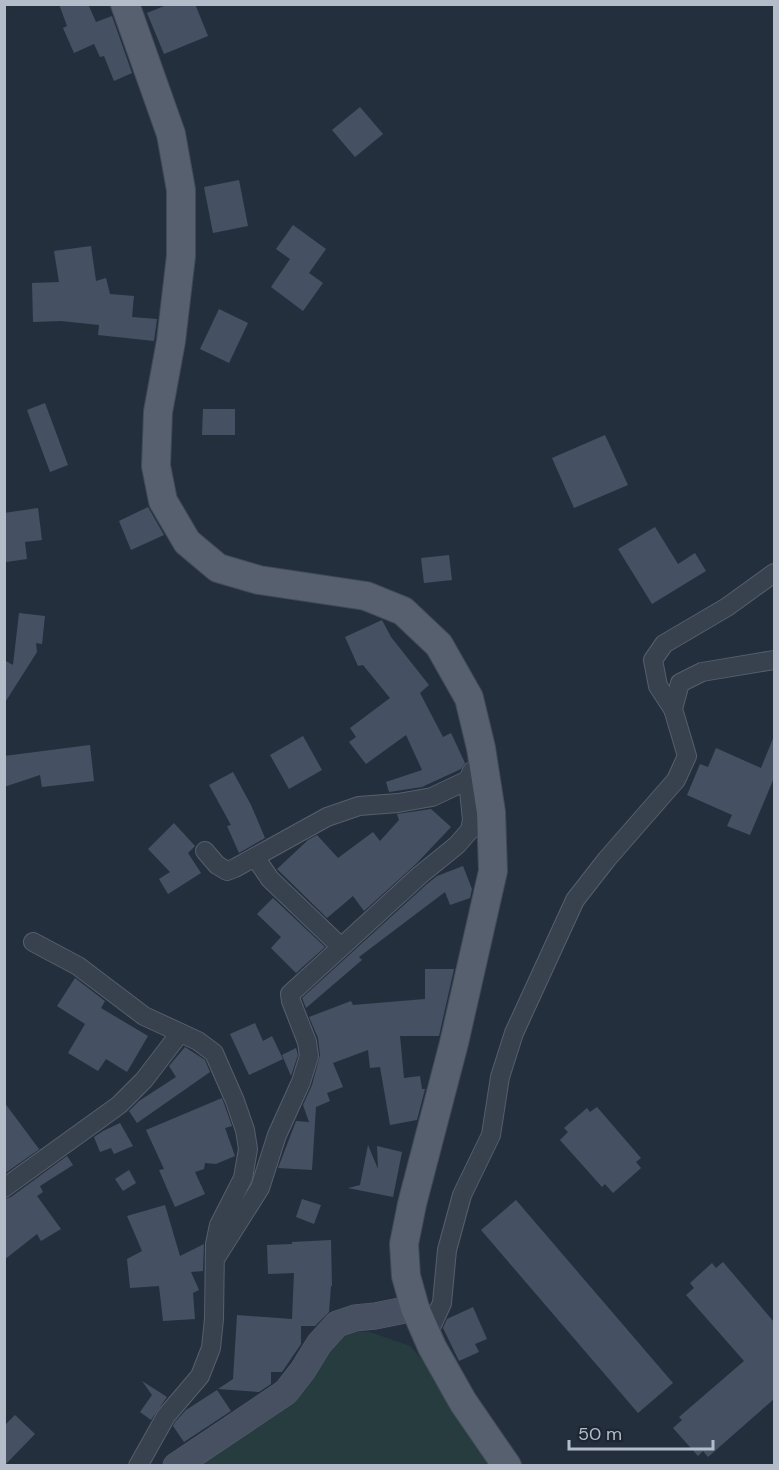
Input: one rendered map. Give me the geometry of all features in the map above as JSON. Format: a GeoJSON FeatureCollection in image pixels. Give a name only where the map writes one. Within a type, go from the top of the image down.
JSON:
{"type":"FeatureCollection","features":[{"type":"Feature","properties":{"kind":"main road"},"geometry":{"type":"LineString","coordinates":[[125,4],[171,134],[181,190],[181,256],[171,341],[158,412],[156,466],[163,501],[187,542],[218,568],[259,580],[366,596],[403,611],[439,645],[469,698],[481,748],[491,812],[493,871],[454,1043],[412,1204],[404,1244],[406,1276],[415,1308],[427,1335],[463,1402],[507,1466]]}},
{"type":"Feature","properties":{"kind":"street"},"geometry":{"type":"LineString","coordinates":[[427,1335],[442,1303],[447,1250],[462,1195],[491,1135],[500,1077],[514,1033],[575,900],[607,859],[676,780],[687,756],[673,709],[657,686],[653,660],[664,644],[727,607],[774,573]]}},
{"type":"Feature","properties":{"kind":"street"},"geometry":{"type":"LineString","coordinates":[[673,709],[680,683],[702,672],[774,660]]}},
{"type":"Feature","properties":{"kind":"street"},"geometry":{"type":"LineString","coordinates":[[215,1260],[260,1188],[277,1135],[301,1082],[309,1056],[307,1042],[290,994],[457,845],[470,830],[472,820],[468,780],[481,748]]}},
{"type":"Feature","properties":{"kind":"street"},"geometry":{"type":"LineString","coordinates":[[205,851],[217,865],[227,871],[327,817],[359,806],[432,797],[468,780]]}},
{"type":"Feature","properties":{"kind":"street"},"geometry":{"type":"LineString","coordinates":[[255,857],[270,879],[341,947]]}},
{"type":"Feature","properties":{"kind":"street"},"geometry":{"type":"LineString","coordinates":[[33,942],[78,966],[144,1016],[198,1041],[214,1053],[236,1101],[248,1149],[243,1178],[219,1225],[215,1244],[214,1319],[208,1357],[200,1376],[166,1416],[138,1466]]}},
{"type":"Feature","properties":{"kind":"street"},"geometry":{"type":"LineString","coordinates":[[4,1188],[119,1105],[144,1080],[180,1033]]}},
{"type":"Feature","properties":{"kind":"street"},"geometry":{"type":"LineString","coordinates":[[176,1466],[286,1392],[337,1324],[355,1318],[415,1308]]}},
{"type":"Feature","properties":{"kind":"green space"},"geometry":{"type":"Polygon","coordinates":[[[347,1332],[370,1332],[410,1346],[434,1373],[497,1466],[199,1466],[293,1401],[330,1342],[347,1332]]]}},
{"type":"Feature","properties":{"kind":"building"},"geometry":{"type":"Polygon","coordinates":[[[59,4],[88,4],[96,22],[112,16],[132,73],[114,81],[104,56],[100,57],[94,44],[74,53],[63,28],[67,26],[59,4]]]}},
{"type":"Feature","properties":{"kind":"building"},"geometry":{"type":"Polygon","coordinates":[[[169,4],[195,4],[208,36],[164,54],[147,13],[169,4]]]}},
{"type":"Feature","properties":{"kind":"building"},"geometry":{"type":"Polygon","coordinates":[[[360,107],[383,134],[355,157],[332,130],[360,107]]]}},
{"type":"Feature","properties":{"kind":"building"},"geometry":{"type":"Polygon","coordinates":[[[239,180],[248,226],[213,233],[204,187],[239,180]]]}},
{"type":"Feature","properties":{"kind":"building"},"geometry":{"type":"Polygon","coordinates":[[[293,225],[326,249],[309,273],[323,283],[303,311],[271,287],[290,259],[276,249],[293,225]]]}},
{"type":"Feature","properties":{"kind":"building"},"geometry":{"type":"Polygon","coordinates":[[[91,246],[96,281],[106,278],[110,294],[134,296],[132,317],[157,319],[154,341],[98,335],[99,325],[61,321],[33,322],[32,283],[59,282],[54,251],[91,246]]]}},
{"type":"Feature","properties":{"kind":"building"},"geometry":{"type":"Polygon","coordinates":[[[219,309],[248,323],[229,363],[200,349],[219,309]]]}},
{"type":"Feature","properties":{"kind":"building"},"geometry":{"type":"Polygon","coordinates":[[[45,403],[68,465],[50,472],[27,410],[45,403]]]}},
{"type":"Feature","properties":{"kind":"building"},"geometry":{"type":"Polygon","coordinates":[[[203,409],[235,409],[235,435],[202,435],[203,409]]]}},
{"type":"Feature","properties":{"kind":"building"},"geometry":{"type":"Polygon","coordinates":[[[605,435],[628,485],[574,508],[552,458],[605,435]]]}},
{"type":"Feature","properties":{"kind":"building"},"geometry":{"type":"Polygon","coordinates":[[[148,507],[164,535],[131,550],[119,521],[148,507]]]}},
{"type":"Feature","properties":{"kind":"building"},"geometry":{"type":"Polygon","coordinates":[[[38,508],[42,540],[25,542],[27,559],[6,562],[4,513],[38,508]]]}},
{"type":"Feature","properties":{"kind":"building"},"geometry":{"type":"Polygon","coordinates":[[[655,527],[678,564],[695,553],[706,571],[652,604],[618,549],[655,527]]]}},
{"type":"Feature","properties":{"kind":"building"},"geometry":{"type":"Polygon","coordinates":[[[449,555],[452,580],[424,583],[421,558],[449,555]]]}},
{"type":"Feature","properties":{"kind":"building"},"geometry":{"type":"Polygon","coordinates":[[[19,613],[45,616],[42,644],[36,643],[37,652],[4,704],[4,660],[13,665],[19,613]]]}},
{"type":"Feature","properties":{"kind":"building"},"geometry":{"type":"Polygon","coordinates":[[[382,620],[391,637],[429,685],[420,693],[443,737],[451,733],[465,763],[461,769],[422,787],[389,792],[386,782],[422,770],[406,735],[366,764],[349,742],[356,737],[350,728],[390,698],[363,665],[358,666],[345,637],[382,620]]]}},
{"type":"Feature","properties":{"kind":"building"},"geometry":{"type":"Polygon","coordinates":[[[303,736],[322,770],[289,789],[270,755],[303,736]]]}},
{"type":"Feature","properties":{"kind":"building"},"geometry":{"type":"Polygon","coordinates":[[[774,736],[774,778],[750,835],[727,826],[732,815],[687,795],[700,764],[708,767],[716,748],[761,768],[774,736]]]}},
{"type":"Feature","properties":{"kind":"building"},"geometry":{"type":"Polygon","coordinates":[[[90,745],[94,781],[42,787],[40,775],[4,787],[4,756],[90,745]]]}},
{"type":"Feature","properties":{"kind":"building"},"geometry":{"type":"Polygon","coordinates":[[[233,772],[265,838],[239,853],[227,826],[231,825],[209,785],[233,772]]]}},
{"type":"Feature","properties":{"kind":"building"},"geometry":{"type":"Polygon","coordinates":[[[431,809],[451,827],[416,864],[364,911],[353,896],[327,918],[277,869],[308,840],[317,835],[338,858],[373,832],[380,841],[399,820],[397,814],[431,809]]]}},
{"type":"Feature","properties":{"kind":"building"},"geometry":{"type":"Polygon","coordinates":[[[174,823],[195,846],[188,853],[201,873],[168,894],[159,879],[170,872],[148,849],[174,823]]]}},
{"type":"Feature","properties":{"kind":"building"},"geometry":{"type":"Polygon","coordinates":[[[463,866],[472,889],[470,898],[450,905],[445,892],[359,957],[362,960],[306,1008],[302,998],[427,884],[437,876],[463,866]]]}},
{"type":"Feature","properties":{"kind":"building"},"geometry":{"type":"Polygon","coordinates":[[[273,898],[325,947],[296,973],[271,948],[281,937],[257,914],[273,898]]]}},
{"type":"Feature","properties":{"kind":"building"},"geometry":{"type":"Polygon","coordinates":[[[425,969],[454,969],[439,1036],[400,1036],[404,1078],[420,1076],[422,1089],[425,1089],[417,1120],[390,1125],[380,1067],[370,1068],[368,1050],[333,1063],[343,1087],[327,1093],[330,1101],[316,1107],[312,1170],[278,1168],[296,1121],[309,1122],[303,1105],[312,1085],[320,1055],[318,1038],[309,1017],[351,1001],[353,1005],[425,999],[425,969]]]}},
{"type":"Feature","properties":{"kind":"building"},"geometry":{"type":"Polygon","coordinates":[[[75,978],[105,1001],[101,1008],[148,1036],[127,1072],[106,1059],[98,1071],[68,1053],[85,1024],[57,1006],[75,978]]]}},
{"type":"Feature","properties":{"kind":"building"},"geometry":{"type":"Polygon","coordinates":[[[255,1023],[263,1041],[272,1036],[283,1059],[249,1075],[230,1034],[255,1023]]]}},
{"type":"Feature","properties":{"kind":"building"},"geometry":{"type":"Polygon","coordinates":[[[185,1047],[205,1060],[210,1072],[137,1123],[129,1111],[139,1101],[176,1077],[169,1066],[185,1047]]]}},
{"type":"Feature","properties":{"kind":"building"},"geometry":{"type":"Polygon","coordinates":[[[296,1048],[298,1055],[291,1076],[282,1055],[296,1048]]]}},
{"type":"Feature","properties":{"kind":"building"},"geometry":{"type":"Polygon","coordinates":[[[222,1098],[232,1126],[225,1128],[235,1156],[216,1164],[205,1163],[204,1169],[195,1172],[205,1194],[175,1207],[159,1170],[164,1169],[146,1130],[222,1098]]]}},
{"type":"Feature","properties":{"kind":"building"},"geometry":{"type":"Polygon","coordinates":[[[4,1102],[39,1149],[41,1148],[4,1174],[4,1102]]]}},
{"type":"Feature","properties":{"kind":"building"},"geometry":{"type":"Polygon","coordinates":[[[597,1107],[641,1158],[636,1162],[641,1168],[613,1193],[605,1184],[602,1187],[560,1140],[568,1132],[564,1128],[587,1108],[590,1112],[597,1107]]]}},
{"type":"Feature","properties":{"kind":"building"},"geometry":{"type":"Polygon","coordinates":[[[120,1123],[133,1146],[114,1154],[111,1148],[100,1152],[94,1137],[120,1123]]]}},
{"type":"Feature","properties":{"kind":"building"},"geometry":{"type":"Polygon","coordinates":[[[368,1145],[378,1169],[377,1146],[402,1152],[393,1197],[348,1188],[360,1185],[368,1145]]]}},
{"type":"Feature","properties":{"kind":"building"},"geometry":{"type":"Polygon","coordinates":[[[67,1156],[73,1165],[40,1186],[43,1192],[37,1196],[61,1229],[41,1241],[37,1234],[4,1260],[4,1199],[11,1197],[67,1156]]]}},
{"type":"Feature","properties":{"kind":"building"},"geometry":{"type":"Polygon","coordinates":[[[129,1170],[136,1183],[123,1191],[115,1179],[129,1170]]]}},
{"type":"Feature","properties":{"kind":"building"},"geometry":{"type":"Polygon","coordinates":[[[302,1199],[321,1205],[314,1224],[296,1217],[302,1199]]]}},
{"type":"Feature","properties":{"kind":"building"},"geometry":{"type":"Polygon","coordinates":[[[516,1200],[673,1383],[638,1413],[481,1230],[516,1200]]]}},
{"type":"Feature","properties":{"kind":"building"},"geometry":{"type":"Polygon","coordinates":[[[165,1205],[180,1256],[204,1244],[203,1271],[191,1272],[199,1290],[193,1293],[195,1319],[163,1321],[159,1286],[130,1288],[127,1259],[142,1251],[127,1216],[165,1205]]]}},
{"type":"Feature","properties":{"kind":"building"},"geometry":{"type":"Polygon","coordinates":[[[331,1240],[332,1286],[329,1312],[315,1326],[301,1326],[301,1344],[282,1372],[271,1372],[271,1384],[259,1392],[218,1389],[233,1379],[237,1315],[292,1319],[294,1273],[268,1274],[267,1245],[331,1240]]]}},
{"type":"Feature","properties":{"kind":"building"},"geometry":{"type":"Polygon","coordinates":[[[723,1262],[774,1322],[774,1399],[708,1457],[703,1451],[698,1456],[673,1428],[682,1420],[679,1417],[744,1361],[686,1295],[694,1288],[690,1283],[712,1263],[716,1268],[723,1262]]]}},
{"type":"Feature","properties":{"kind":"building"},"geometry":{"type":"Polygon","coordinates":[[[473,1307],[487,1339],[475,1344],[479,1352],[459,1361],[443,1328],[447,1319],[473,1307]]]}},
{"type":"Feature","properties":{"kind":"building"},"geometry":{"type":"Polygon","coordinates":[[[142,1381],[167,1397],[151,1420],[140,1412],[152,1395],[142,1381]]]}},
{"type":"Feature","properties":{"kind":"building"},"geometry":{"type":"Polygon","coordinates":[[[217,1390],[231,1411],[184,1442],[173,1426],[175,1422],[186,1410],[217,1390]]]}},
{"type":"Feature","properties":{"kind":"building"},"geometry":{"type":"Polygon","coordinates":[[[15,1415],[35,1434],[4,1466],[4,1426],[15,1415]]]}}]}
